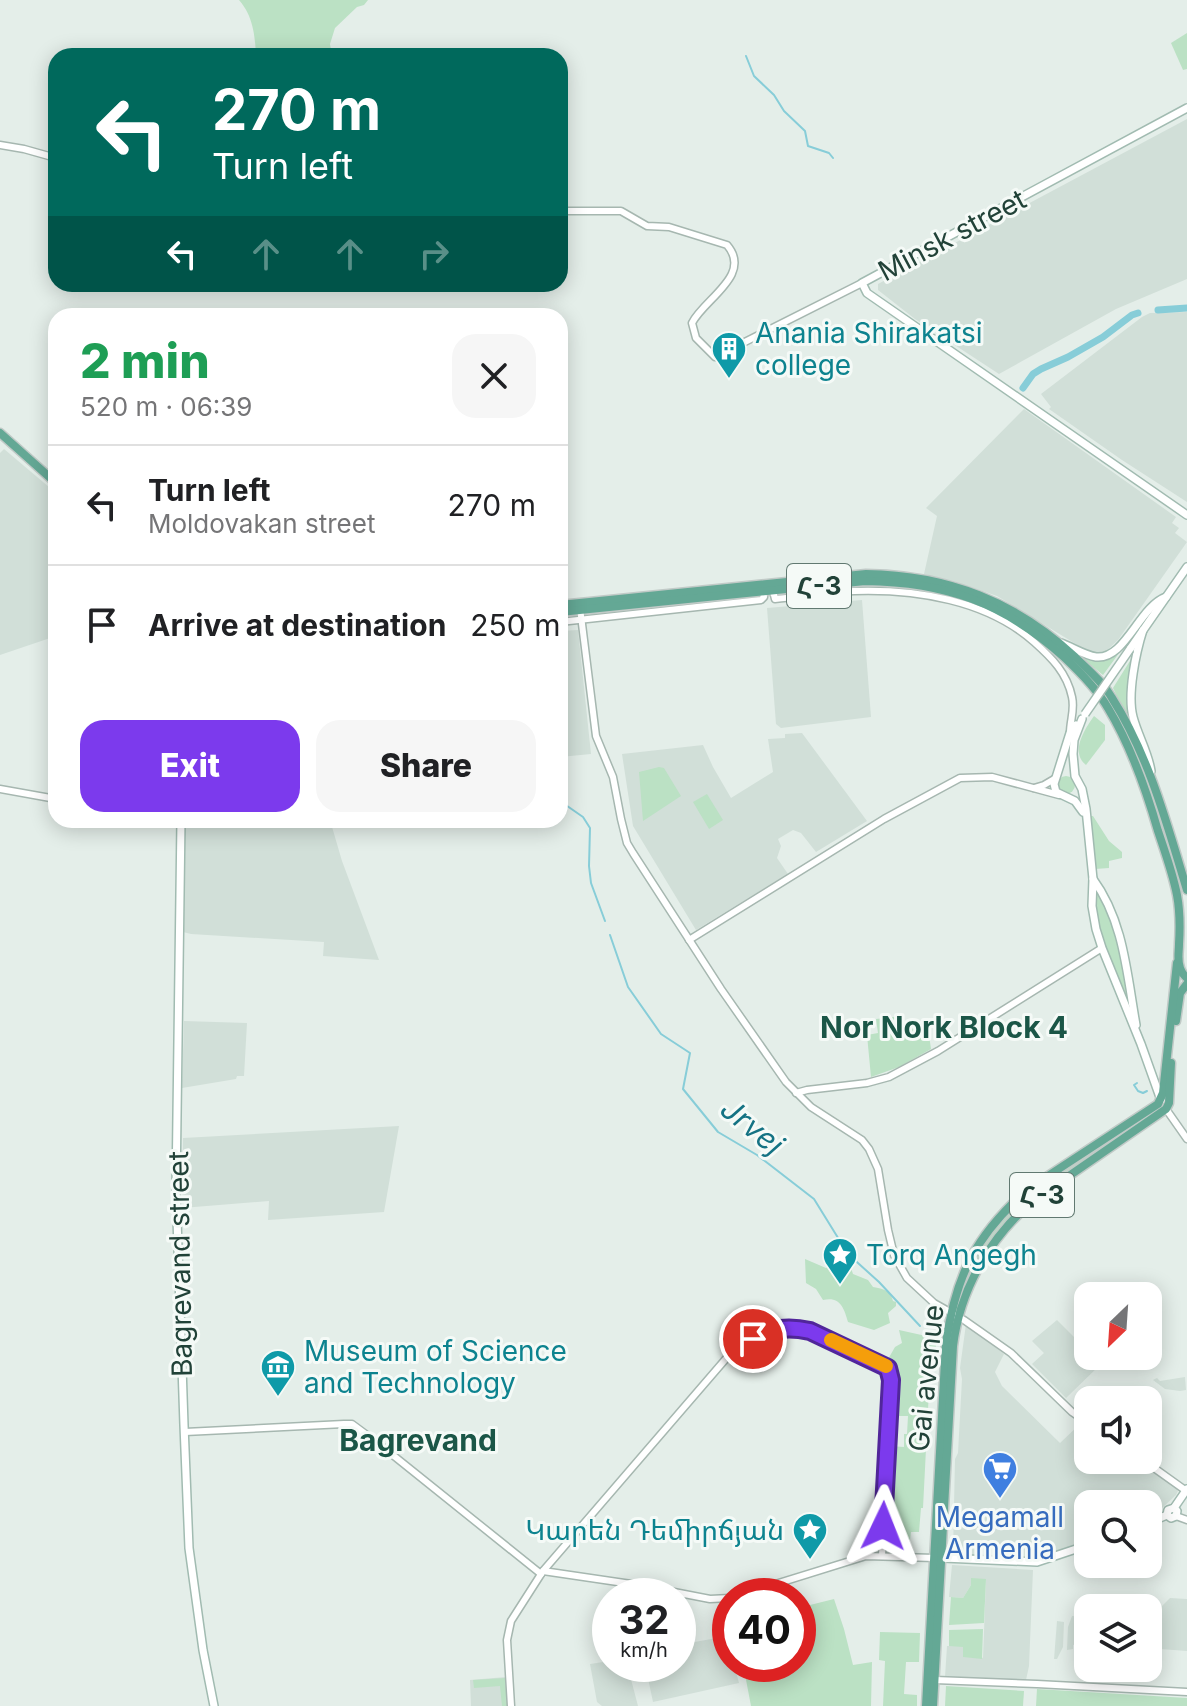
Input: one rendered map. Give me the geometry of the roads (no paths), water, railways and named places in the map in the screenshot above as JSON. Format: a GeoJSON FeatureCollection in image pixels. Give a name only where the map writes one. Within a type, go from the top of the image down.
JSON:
{"type":"FeatureCollection","features":[{"type":"Feature","properties":{"kind":"main road","name":"Minsk street"},"geometry":{"type":"LineString","coordinates":[[862,283],[1187,108]]}},
{"type":"Feature","properties":{"kind":"main road"},"geometry":{"type":"LineString","coordinates":[[862,283],[867,293],[1187,515]]}},
{"type":"Feature","properties":{"kind":"main road"},"geometry":{"type":"LineString","coordinates":[[0,431],[48,473]]}},
{"type":"Feature","properties":{"kind":"main road"},"geometry":{"type":"LineString","coordinates":[[1085,816],[1079,805],[1054,787],[1070,733],[1187,567]]}},
{"type":"Feature","properties":{"kind":"main road","name":"Հ-3"},"geometry":{"type":"LineString","coordinates":[[568,612],[767,590],[875,574],[905,576],[960,587],[1005,605],[1058,642],[1110,694],[1129,727],[1151,777],[1187,890]]}},
{"type":"Feature","properties":{"kind":"main road","name":"Հ-3"},"geometry":{"type":"LineString","coordinates":[[856,578],[948,591],[983,603],[1015,619],[1045,641],[1092,686],[1121,730],[1144,785],[1177,894],[1179,946]]}},
{"type":"Feature","properties":{"kind":"main road"},"geometry":{"type":"LineString","coordinates":[[912,584],[927,595]]}},
{"type":"Feature","properties":{"kind":"main road"},"geometry":{"type":"LineString","coordinates":[[1058,642],[1090,655],[1106,656],[1117,648],[1151,606],[1166,597]]}},
{"type":"Feature","properties":{"kind":"main road","name":"Հ-3"},"geometry":{"type":"LineString","coordinates":[[568,607],[581,611]]}},
{"type":"Feature","properties":{"kind":"main road"},"geometry":{"type":"LineString","coordinates":[[1143,630],[1135,654],[1131,706],[1147,753],[1151,777]]}},
{"type":"Feature","properties":{"kind":"main road"},"geometry":{"type":"LineString","coordinates":[[1063,796],[1075,794],[1077,779],[1073,747],[1084,716]]}},
{"type":"Feature","properties":{"kind":"main road"},"geometry":{"type":"LineString","coordinates":[[1056,777],[1067,772],[1077,779],[1082,789],[1093,879],[1092,906],[1102,948],[1166,1109]]}},
{"type":"Feature","properties":{"kind":"main road","name":"Bagrevand street"},"geometry":{"type":"LineString","coordinates":[[181,828],[176,1189],[189,1548],[214,1706]]}},
{"type":"Feature","properties":{"kind":"main road"},"geometry":{"type":"LineString","coordinates":[[1093,879],[1112,911],[1124,955],[1139,1039]]}},
{"type":"Feature","properties":{"kind":"main road"},"geometry":{"type":"LineString","coordinates":[[1161,1099],[1179,946],[1187,937]]}},
{"type":"Feature","properties":{"kind":"main road"},"geometry":{"type":"LineString","coordinates":[[1178,958],[1187,978]]}},
{"type":"Feature","properties":{"kind":"main road"},"geometry":{"type":"LineString","coordinates":[[1166,1109],[1178,1002],[1187,984]]}},
{"type":"Feature","properties":{"kind":"main road","name":"Gai avenue"},"geometry":{"type":"LineString","coordinates":[[933,1706],[946,1343],[974,1250],[1002,1213],[1028,1189],[1154,1108],[1161,1099]]}},
{"type":"Feature","properties":{"kind":"main road","name":"Gai avenue"},"geometry":{"type":"LineString","coordinates":[[954,1315],[984,1256],[1016,1216],[1034,1200],[1166,1109]]}},
{"type":"Feature","properties":{"kind":"main road"},"geometry":{"type":"LineString","coordinates":[[1162,1517],[1167,1515],[1168,1510],[1175,1512],[1186,1490]]}},
{"type":"Feature","properties":{"kind":"main road"},"geometry":{"type":"LineString","coordinates":[[939,1558],[1037,1562],[1074,1550]]}},
{"type":"Feature","properties":{"kind":"main road","name":"Gai avenue"},"geometry":{"type":"LineString","coordinates":[[926,1706],[939,1558]]}},
{"type":"Feature","properties":{"kind":"street"},"geometry":{"type":"LineString","coordinates":[[0,145],[48,156]]}},
{"type":"Feature","properties":{"kind":"street","name":"Minsk street"},"geometry":{"type":"LineString","coordinates":[[568,211],[621,211],[647,226],[669,227],[727,245],[735,263],[731,280],[692,323],[696,338],[715,357],[862,283]]}},
{"type":"Feature","properties":{"kind":"street"},"geometry":{"type":"LineString","coordinates":[[767,590],[775,599],[850,591],[927,595],[982,611],[1045,641]]}},
{"type":"Feature","properties":{"kind":"street"},"geometry":{"type":"LineString","coordinates":[[568,618],[581,611],[596,736],[613,777],[627,843],[786,1082],[824,1117],[862,1140],[869,1149],[878,1169],[890,1240],[899,1265],[917,1289],[1011,1353],[1074,1413]]}},
{"type":"Feature","properties":{"kind":"street"},"geometry":{"type":"LineString","coordinates":[[1023,632],[1055,661],[1068,683],[1073,699],[1070,733]]}},
{"type":"Feature","properties":{"kind":"street"},"geometry":{"type":"LineString","coordinates":[[689,940],[884,819],[960,778],[992,777],[1063,796]]}},
{"type":"Feature","properties":{"kind":"street"},"geometry":{"type":"LineString","coordinates":[[1034,788],[1056,777]]}},
{"type":"Feature","properties":{"kind":"street"},"geometry":{"type":"LineString","coordinates":[[0,789],[48,798]]}},
{"type":"Feature","properties":{"kind":"street"},"geometry":{"type":"LineString","coordinates":[[796,1093],[889,1077],[938,1051],[1102,948]]}},
{"type":"Feature","properties":{"kind":"street"},"geometry":{"type":"LineString","coordinates":[[1166,1109],[1187,1139]]}},
{"type":"Feature","properties":{"kind":"street"},"geometry":{"type":"LineString","coordinates":[[511,1706],[507,1640],[511,1621],[542,1572],[736,1347],[769,1330],[794,1328],[810,1331],[874,1360],[891,1373],[882,1556]]}},
{"type":"Feature","properties":{"kind":"street"},"geometry":{"type":"LineString","coordinates":[[185,1432],[352,1424],[542,1572],[712,1599]]}},
{"type":"Feature","properties":{"kind":"street"},"geometry":{"type":"LineString","coordinates":[[1162,1473],[1186,1490]]}},
{"type":"Feature","properties":{"kind":"street"},"geometry":{"type":"LineString","coordinates":[[1175,1512],[1187,1520]]}},
{"type":"Feature","properties":{"kind":"street"},"geometry":{"type":"LineString","coordinates":[[795,1578],[866,1556],[939,1558]]}},
{"type":"Feature","properties":{"kind":"street"},"geometry":{"type":"LineString","coordinates":[[935,1680],[1187,1692]]}},
{"type":"Feature","properties":{"kind":"waterway"},"geometry":{"type":"LineString","coordinates":[[746,56],[754,76],[805,131],[808,146],[829,153],[833,158]]}},
{"type":"Feature","properties":{"kind":"waterway"},"geometry":{"type":"LineString","coordinates":[[1158,310],[1187,308]]}},
{"type":"Feature","properties":{"kind":"waterway"},"geometry":{"type":"LineString","coordinates":[[1023,388],[1033,374],[1103,337],[1138,313]]}},
{"type":"Feature","properties":{"kind":"waterway","name":"Jrvej"},"geometry":{"type":"LineString","coordinates":[[568,807],[583,817],[590,828],[591,883],[605,921]]}},
{"type":"Feature","properties":{"kind":"waterway","name":"Jrvej"},"geometry":{"type":"LineString","coordinates":[[610,935],[628,987],[661,1034],[690,1053],[683,1089],[718,1132],[757,1155],[814,1199],[848,1254],[920,1326]]}},
{"type":"Feature","properties":{"kind":"waterway"},"geometry":{"type":"LineString","coordinates":[[1137,1083],[1134,1085],[1138,1091],[1147,1091]]}},
{"type":"Feature","properties":{"kind":"place","name":"Anania Shirakatsi college"},"geometry":{"type":"Point","coordinates":[729,380]}},
{"type":"Feature","properties":{"kind":"place","name":"Torq Angegh"},"geometry":{"type":"Point","coordinates":[840,1286]}},
{"type":"Feature","properties":{"kind":"place","name":"Museum of Science and Technology"},"geometry":{"type":"Point","coordinates":[278,1398]}},
{"type":"Feature","properties":{"kind":"place","name":"Megamall Armenia"},"geometry":{"type":"Point","coordinates":[1000,1500]}},
{"type":"Feature","properties":{"kind":"place","name":"Կարեն Դեմիրճյան"},"geometry":{"type":"Point","coordinates":[810,1561]}},
{"type":"Feature","properties":{"kind":"district","name":"Nor Nork Block 4"},"geometry":{"type":"Point","coordinates":[944,1028]}},
{"type":"Feature","properties":{"kind":"district","name":"Bagrevand"},"geometry":{"type":"Point","coordinates":[418,1441]}}]}
